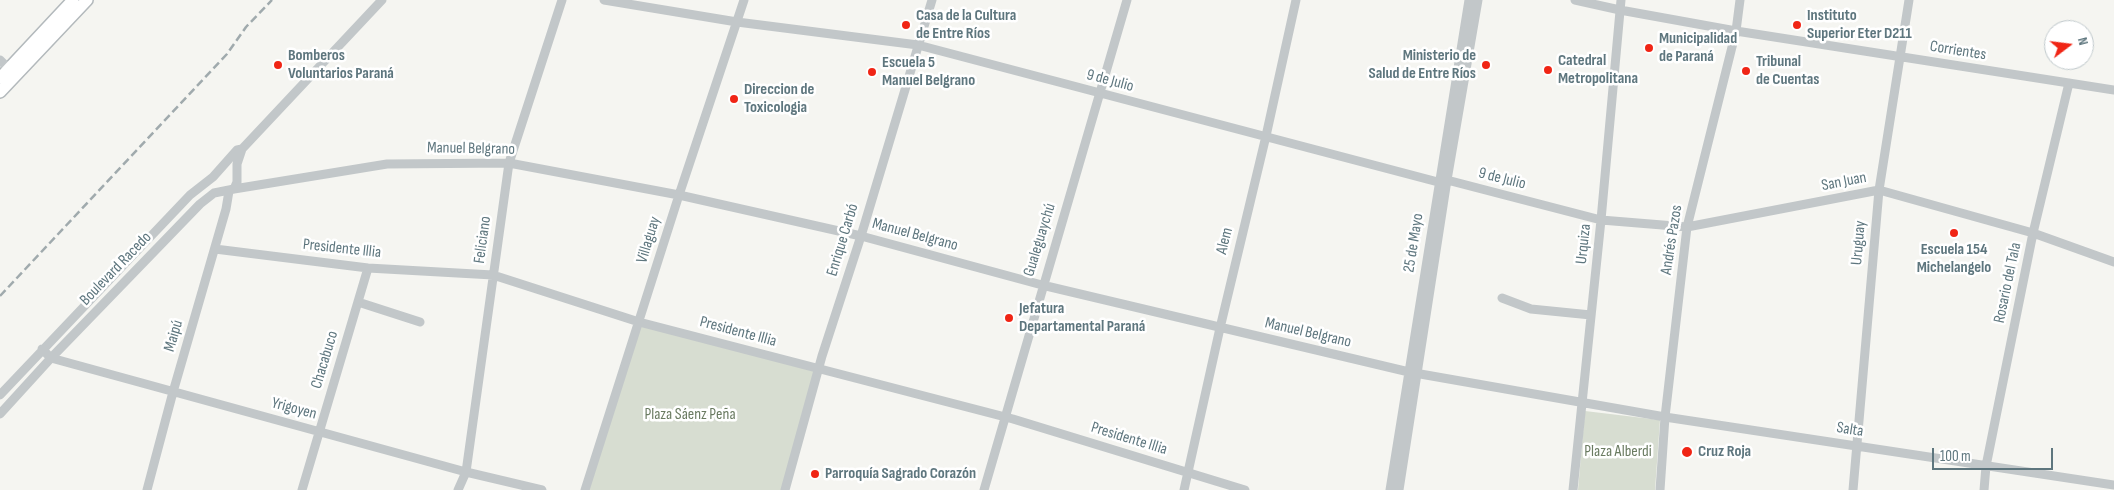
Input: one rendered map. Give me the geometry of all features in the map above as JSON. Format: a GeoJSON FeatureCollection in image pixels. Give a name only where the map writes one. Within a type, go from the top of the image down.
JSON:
{"type":"FeatureCollection","features":[{"type":"Feature","properties":{"kind":"main road"},"geometry":{"type":"LineString","coordinates":[[0,92],[87,0]]}},
{"type":"Feature","properties":{"kind":"main road"},"geometry":{"type":"LineString","coordinates":[[0,78],[68,2]]}},
{"type":"Feature","properties":{"kind":"street","name":"Boulevard Racedo"},"geometry":{"type":"LineString","coordinates":[[0,414],[50,358],[200,204],[209,196],[228,190],[237,182],[237,164],[242,149],[382,0]]}},
{"type":"Feature","properties":{"kind":"street","name":"Feliciano"},"geometry":{"type":"LineString","coordinates":[[458,490],[466,472],[509,163],[562,0]]}},
{"type":"Feature","properties":{"kind":"street","name":"9 de Julio"},"geometry":{"type":"LineString","coordinates":[[604,0],[738,22],[918,45],[1099,94],[1601,220]]}},
{"type":"Feature","properties":{"kind":"street","name":"Villaguay"},"geometry":{"type":"LineString","coordinates":[[585,490],[679,195],[744,0]]}},
{"type":"Feature","properties":{"kind":"street","name":"Enrique Carbó"},"geometry":{"type":"LineString","coordinates":[[785,490],[819,368],[932,0]]}},
{"type":"Feature","properties":{"kind":"street","name":"Gualeguaychú"},"geometry":{"type":"LineString","coordinates":[[984,490],[1042,285],[1127,0]]}},
{"type":"Feature","properties":{"kind":"street","name":"Alem"},"geometry":{"type":"LineString","coordinates":[[1184,490],[1296,0]]}},
{"type":"Feature","properties":{"kind":"street","name":"25 de Mayo"},"geometry":{"type":"LineString","coordinates":[[1390,490],[1413,372],[1469,0]]}},
{"type":"Feature","properties":{"kind":"street","name":"25 de Mayo"},"geometry":{"type":"LineString","coordinates":[[1443,181],[1478,0]]}},
{"type":"Feature","properties":{"kind":"street","name":"Corrientes"},"geometry":{"type":"LineString","coordinates":[[1575,0],[1736,31],[2114,90]]}},
{"type":"Feature","properties":{"kind":"street","name":"Urquiza"},"geometry":{"type":"LineString","coordinates":[[1573,490],[1601,220],[1621,0]]}},
{"type":"Feature","properties":{"kind":"street","name":"Andrés Pazos"},"geometry":{"type":"LineString","coordinates":[[1660,490],[1665,417],[1687,227],[1736,31],[1740,0]]}},
{"type":"Feature","properties":{"kind":"street","name":"Uruguay"},"geometry":{"type":"LineString","coordinates":[[1852,490],[1879,190],[1909,0]]}},
{"type":"Feature","properties":{"kind":"street"},"geometry":{"type":"LineString","coordinates":[[0,60],[9,69]]}},
{"type":"Feature","properties":{"kind":"street","name":"Rosario del Tala"},"geometry":{"type":"LineString","coordinates":[[1984,490],[1986,466],[2033,234],[2069,83]]}},
{"type":"Feature","properties":{"kind":"street","name":"Boulevard Racedo"},"geometry":{"type":"LineString","coordinates":[[0,395],[190,195],[213,177],[237,150],[242,149]]}},
{"type":"Feature","properties":{"kind":"street","name":"Manuel Belgrano"},"geometry":{"type":"LineString","coordinates":[[228,190],[387,164],[509,163],[679,195],[861,236],[1042,285],[1220,328],[1413,372],[1582,404]]}},
{"type":"Feature","properties":{"kind":"street"},"geometry":{"type":"LineString","coordinates":[[220,169],[230,169],[236,176]]}},
{"type":"Feature","properties":{"kind":"street"},"geometry":{"type":"LineString","coordinates":[[213,177],[217,188],[228,190]]}},
{"type":"Feature","properties":{"kind":"street","name":"Maipú"},"geometry":{"type":"LineString","coordinates":[[147,490],[226,209],[228,190]]}},
{"type":"Feature","properties":{"kind":"street","name":"San Juan"},"geometry":{"type":"LineString","coordinates":[[1601,220],[1687,227],[1879,190],[2033,234],[2114,262]]}},
{"type":"Feature","properties":{"kind":"street","name":"Presidente Illia"},"geometry":{"type":"LineString","coordinates":[[215,249],[368,268],[493,275],[639,322],[1004,418],[1246,490]]}},
{"type":"Feature","properties":{"kind":"street","name":"Chacabuco"},"geometry":{"type":"LineString","coordinates":[[302,490],[368,268]]}},
{"type":"Feature","properties":{"kind":"street"},"geometry":{"type":"LineString","coordinates":[[1502,298],[1531,309],[1591,315]]}},
{"type":"Feature","properties":{"kind":"street"},"geometry":{"type":"LineString","coordinates":[[358,302],[420,322]]}},
{"type":"Feature","properties":{"kind":"street"},"geometry":{"type":"LineString","coordinates":[[42,349],[50,358]]}},
{"type":"Feature","properties":{"kind":"street","name":"Yrigoyen"},"geometry":{"type":"LineString","coordinates":[[50,358],[466,472],[542,490]]}},
{"type":"Feature","properties":{"kind":"street","name":"25 de Mayo"},"geometry":{"type":"LineString","coordinates":[[1399,490],[1413,372]]}},
{"type":"Feature","properties":{"kind":"street","name":"Salta"},"geometry":{"type":"LineString","coordinates":[[1582,404],[2114,485]]}},
{"type":"Feature","properties":{"kind":"green space","name":"Plaza Sáenz Peña"},"geometry":{"type":"Polygon","coordinates":[[[640,324],[820,373],[783,490],[588,490],[640,324]]]}},
{"type":"Feature","properties":{"kind":"green space","name":"Plaza Alberdi"},"geometry":{"type":"Polygon","coordinates":[[[1585,411],[1660,420],[1655,490],[1578,490],[1585,411]]]}},
{"type":"Feature","properties":{"kind":"railway"},"geometry":{"type":"LineString","coordinates":[[0,296],[227,54],[246,27],[272,0]]}},
{"type":"Feature","properties":{"kind":"place","name":"Casa de la Cultura de Entre Ríos"},"geometry":{"type":"Point","coordinates":[906,25]}},
{"type":"Feature","properties":{"kind":"place","name":"Instituto Superior Eter D211"},"geometry":{"type":"Point","coordinates":[1797,25]}},
{"type":"Feature","properties":{"kind":"place","name":"Municipalidad de Paraná"},"geometry":{"type":"Point","coordinates":[1649,48]}},
{"type":"Feature","properties":{"kind":"place","name":"Bomberos Voluntarios Paraná"},"geometry":{"type":"Point","coordinates":[278,65]}},
{"type":"Feature","properties":{"kind":"place","name":"Ministerio de Salud de Entre Ríos"},"geometry":{"type":"Point","coordinates":[1486,65]}},
{"type":"Feature","properties":{"kind":"place","name":"Catedral Metropolitana"},"geometry":{"type":"Point","coordinates":[1548,70]}},
{"type":"Feature","properties":{"kind":"place","name":"Tribunal de Cuentas"},"geometry":{"type":"Point","coordinates":[1746,71]}},
{"type":"Feature","properties":{"kind":"place","name":"Escuela 5 Manuel Belgrano"},"geometry":{"type":"Point","coordinates":[872,72]}},
{"type":"Feature","properties":{"kind":"place","name":"Direccion de Toxicologia"},"geometry":{"type":"Point","coordinates":[734,99]}},
{"type":"Feature","properties":{"kind":"place","name":"Escuela 154 Michelangelo"},"geometry":{"type":"Point","coordinates":[1954,233]}},
{"type":"Feature","properties":{"kind":"place","name":"Jefatura Departamental Paraná"},"geometry":{"type":"Point","coordinates":[1009,318]}},
{"type":"Feature","properties":{"kind":"place","name":"Cruz Roja"},"geometry":{"type":"Point","coordinates":[1687,452]}},
{"type":"Feature","properties":{"kind":"place","name":"Parroquía Sagrado Corazón"},"geometry":{"type":"Point","coordinates":[815,474]}}]}
